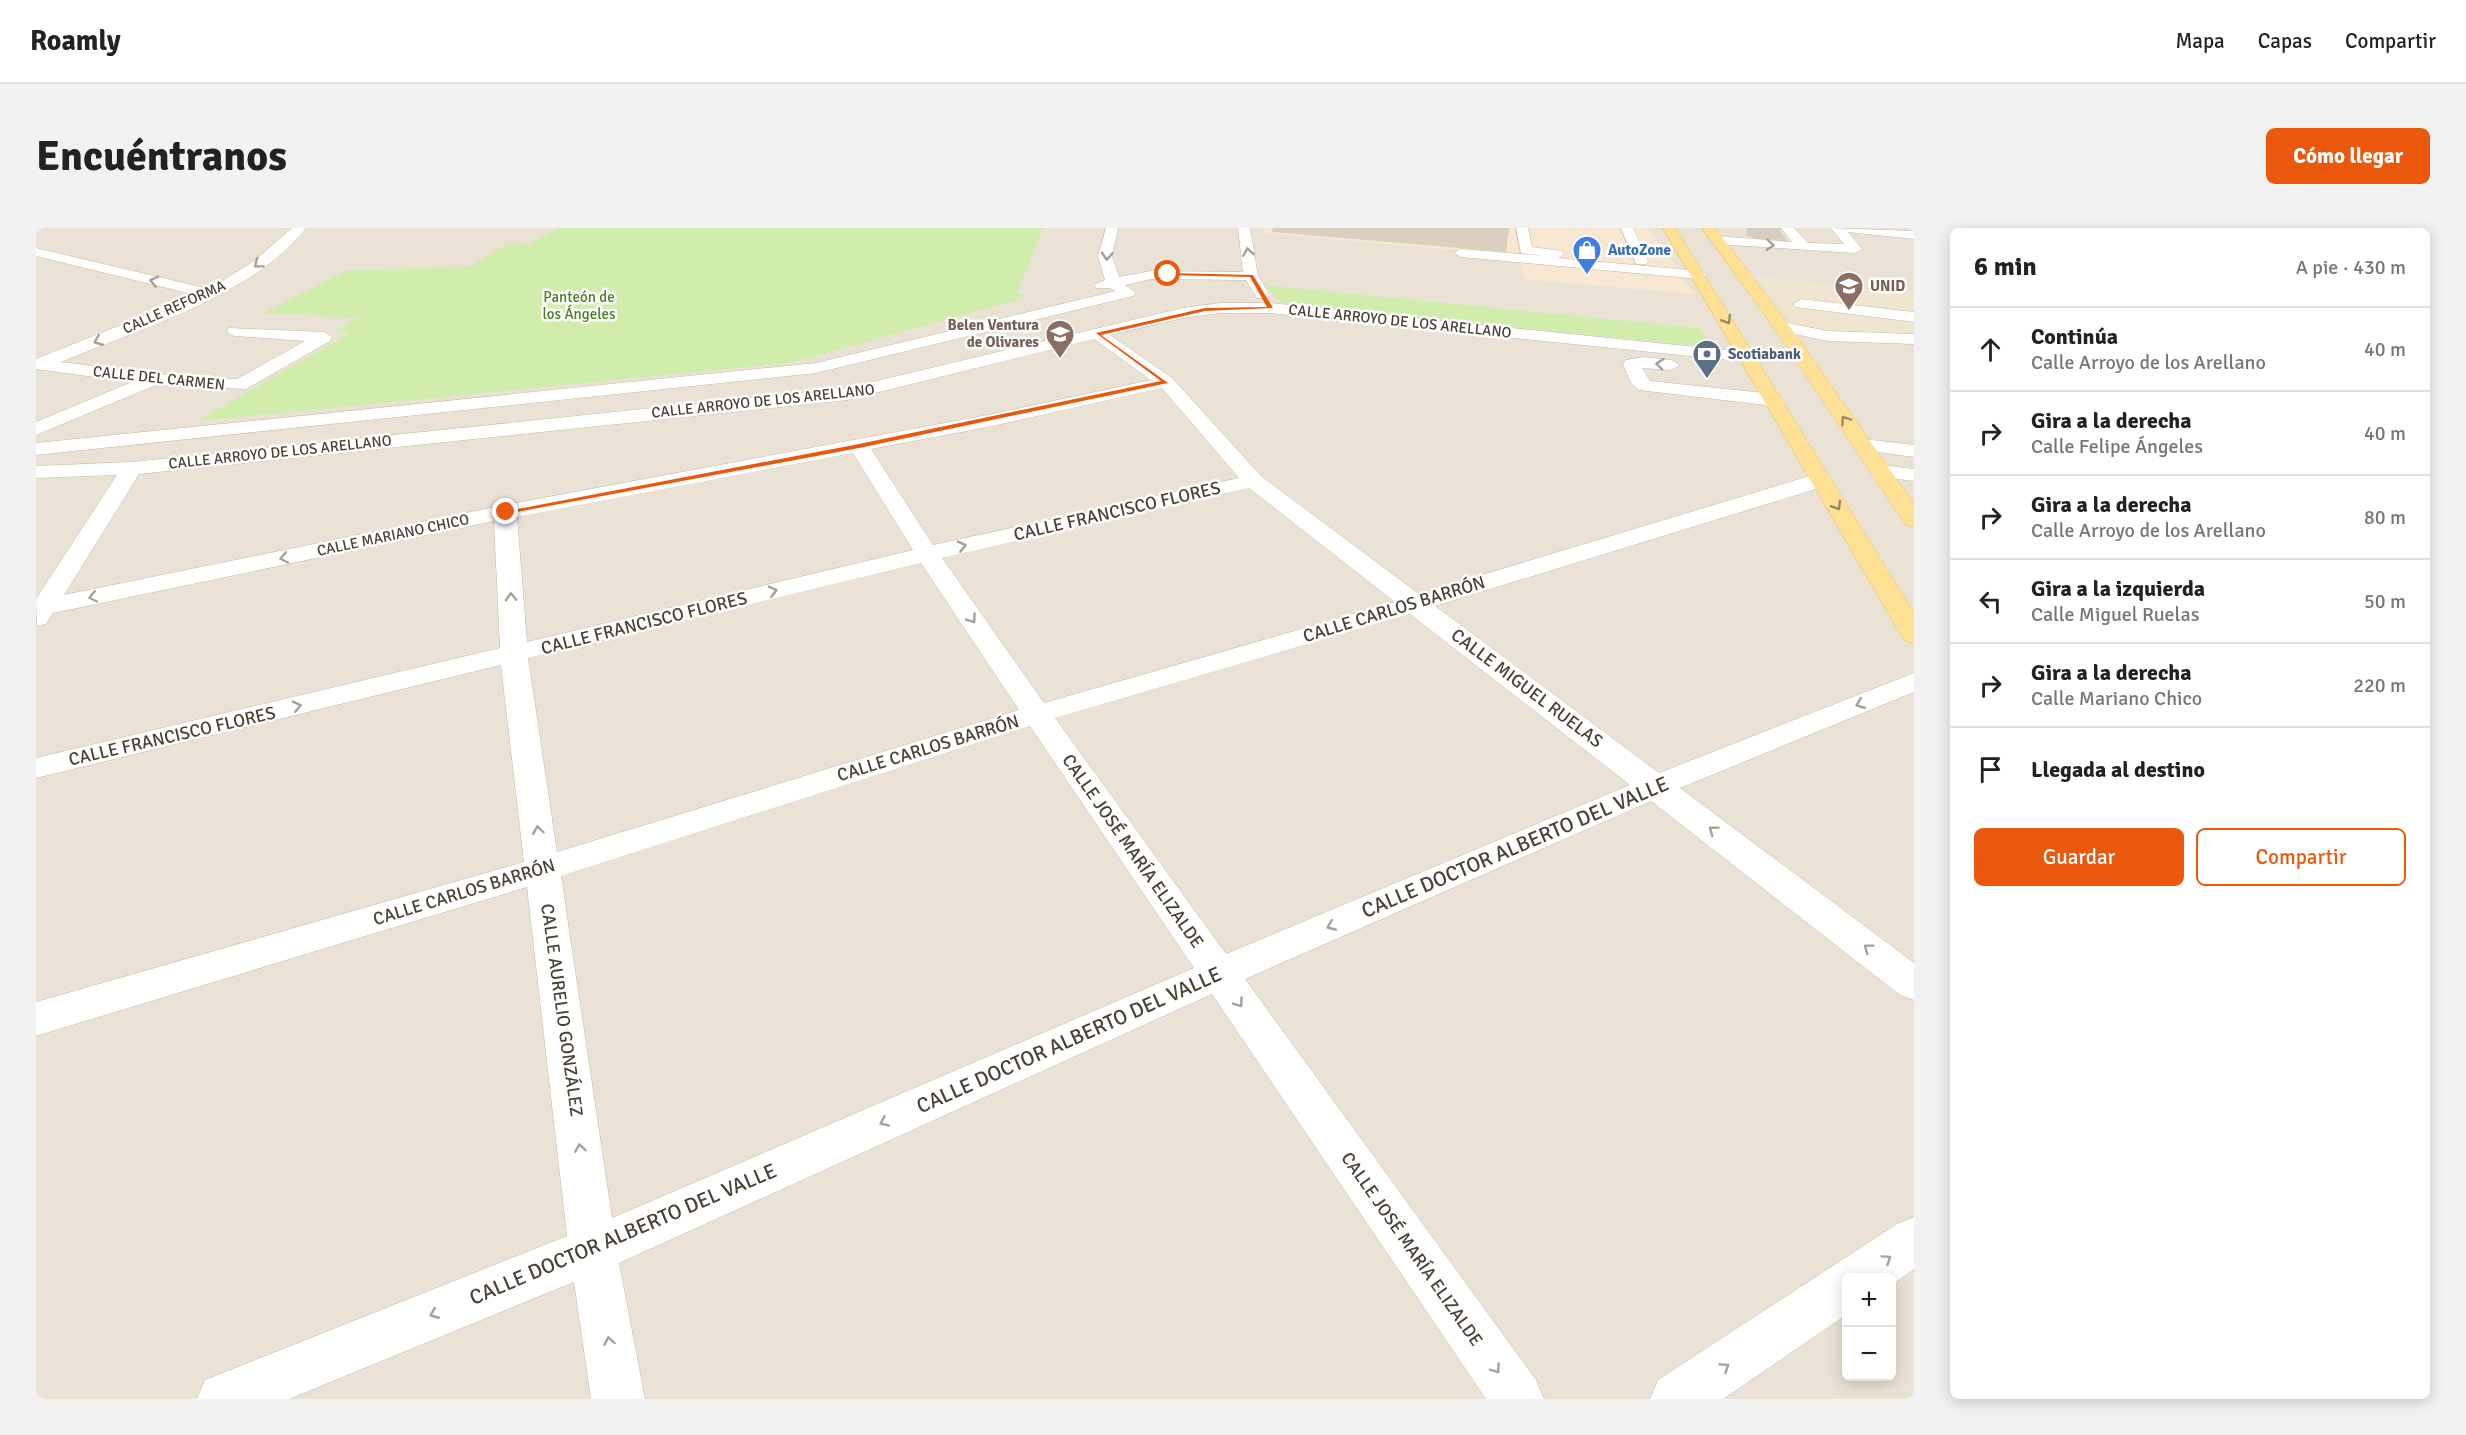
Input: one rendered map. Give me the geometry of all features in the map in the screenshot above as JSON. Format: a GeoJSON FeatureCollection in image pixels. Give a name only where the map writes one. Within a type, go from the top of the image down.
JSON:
{"type":"FeatureCollection","features":[{"type":"Feature","properties":{"kind":"main road"},"geometry":{"type":"LineString","coordinates":[[1669,228],[1914,635]]}},
{"type":"Feature","properties":{"kind":"main road"},"geometry":{"type":"LineString","coordinates":[[1712,234],[1787,335],[1863,445],[1903,475],[1912,515]]}},
{"type":"Feature","properties":{"kind":"street","name":"CALLE REFORMA"},"geometry":{"type":"LineString","coordinates":[[37,365],[211,294],[258,266],[300,228]]}},
{"type":"Feature","properties":{"kind":"street"},"geometry":{"type":"LineString","coordinates":[[1112,228],[1105,256],[1113,283]]}},
{"type":"Feature","properties":{"kind":"street"},"geometry":{"type":"LineString","coordinates":[[1244,228],[1251,276],[1270,308]]}},
{"type":"Feature","properties":{"kind":"street"},"geometry":{"type":"LineString","coordinates":[[1627,228],[1638,254]]}},
{"type":"Feature","properties":{"kind":"street"},"geometry":{"type":"LineString","coordinates":[[1712,234],[1804,247],[1855,249],[1837,228]]}},
{"type":"Feature","properties":{"kind":"street"},"geometry":{"type":"LineString","coordinates":[[1842,228],[1914,235]]}},
{"type":"Feature","properties":{"kind":"street"},"geometry":{"type":"LineString","coordinates":[[1786,231],[1804,247]]}},
{"type":"Feature","properties":{"kind":"street"},"geometry":{"type":"LineString","coordinates":[[1523,235],[1528,251],[1638,254],[1692,267]]}},
{"type":"Feature","properties":{"kind":"street"},"geometry":{"type":"LineString","coordinates":[[1523,235],[1569,246]]}},
{"type":"Feature","properties":{"kind":"street"},"geometry":{"type":"LineString","coordinates":[[36,252],[211,294]]}},
{"type":"Feature","properties":{"kind":"street"},"geometry":{"type":"LineString","coordinates":[[1461,253],[1531,265],[1662,272],[1672,287],[1692,267]]}},
{"type":"Feature","properties":{"kind":"street"},"geometry":{"type":"LineString","coordinates":[[1045,298],[1159,275],[1251,276]]}},
{"type":"Feature","properties":{"kind":"street","name":"CALLE ARROYO DE LOS ARELLANO"},"geometry":{"type":"LineString","coordinates":[[36,449],[816,368],[1128,293],[1113,283]]}},
{"type":"Feature","properties":{"kind":"street"},"geometry":{"type":"LineString","coordinates":[[1801,304],[1914,317]]}},
{"type":"Feature","properties":{"kind":"street","name":"CALLE ARROYO DE LOS ARELLANO"},"geometry":{"type":"LineString","coordinates":[[36,477],[847,394],[1205,309],[1270,308],[1754,366]]}},
{"type":"Feature","properties":{"kind":"street","name":"CALLE DEL CARMEN"},"geometry":{"type":"LineString","coordinates":[[37,365],[153,379],[240,385],[324,337],[234,332]]}},
{"type":"Feature","properties":{"kind":"street","name":"CALLE MIGUEL RUELAS"},"geometry":{"type":"LineString","coordinates":[[1097,334],[1166,382],[1253,481],[1914,984]]}},
{"type":"Feature","properties":{"kind":"street"},"geometry":{"type":"LineString","coordinates":[[1787,335],[1914,339]]}},
{"type":"Feature","properties":{"kind":"street"},"geometry":{"type":"LineString","coordinates":[[1754,366],[1644,362],[1632,364],[1640,383],[1645,386],[1774,400]]}},
{"type":"Feature","properties":{"kind":"street"},"geometry":{"type":"LineString","coordinates":[[816,368],[887,386]]}},
{"type":"Feature","properties":{"kind":"street"},"geometry":{"type":"LineString","coordinates":[[36,429],[153,379]]}},
{"type":"Feature","properties":{"kind":"street","name":"CALLE MARIANO CHICO"},"geometry":{"type":"LineString","coordinates":[[40,614],[506,512],[859,446],[1166,382]]}},
{"type":"Feature","properties":{"kind":"street"},"geometry":{"type":"LineString","coordinates":[[632,415],[674,384]]}},
{"type":"Feature","properties":{"kind":"street"},"geometry":{"type":"LineString","coordinates":[[1863,445],[1914,451]]}},
{"type":"Feature","properties":{"kind":"street","name":"CALLE JOSÉ MARÍA ELIZALDE"},"geometry":{"type":"LineString","coordinates":[[859,446],[927,554],[1037,714],[1517,1399]]}},
{"type":"Feature","properties":{"kind":"street"},"geometry":{"type":"LineString","coordinates":[[40,614],[132,468]]}},
{"type":"Feature","properties":{"kind":"street","name":"CALLE ARROYO DE LOS ARELLANO"},"geometry":{"type":"LineString","coordinates":[[36,472],[92,471]]}},
{"type":"Feature","properties":{"kind":"street","name":"CALLE CARLOS BARRÓN"},"geometry":{"type":"LineString","coordinates":[[36,1019],[543,869],[1037,714],[1415,604],[1821,480]]}},
{"type":"Feature","properties":{"kind":"street","name":"CALLE FRANCISCO FLORES"},"geometry":{"type":"LineString","coordinates":[[36,768],[927,554],[1253,481]]}},
{"type":"Feature","properties":{"kind":"street","name":"CALLE AURELIO GONZÁLEZ"},"geometry":{"type":"LineString","coordinates":[[506,512],[514,655],[593,1250],[618,1399]]}},
{"type":"Feature","properties":{"kind":"street","name":"CALLE DOCTOR ALBERTO DEL VALLE"},"geometry":{"type":"LineString","coordinates":[[224,1399],[593,1250],[1218,974],[1656,786],[1914,682]]}},
{"type":"Feature","properties":{"kind":"street"},"geometry":{"type":"LineString","coordinates":[[1866,1273],[1914,1241]]}},
{"type":"Feature","properties":{"kind":"street"},"geometry":{"type":"LineString","coordinates":[[1677,1399],[1842,1289]]}},
{"type":"Feature","properties":{"kind":"shaded area"},"geometry":{"type":"Polygon","coordinates":[[[36,228],[1914,228],[1914,1399],[36,1399],[36,228]]]}},
{"type":"Feature","properties":{"kind":"shaded area"},"geometry":{"type":"Polygon","coordinates":[[[1265,228],[1648,228],[1694,294],[1524,279],[1520,260],[1457,254],[1456,250],[1265,233],[1265,228]]]}},
{"type":"Feature","properties":{"kind":"shaded area","name":"UNID"},"geometry":{"type":"Polygon","coordinates":[[[1756,276],[1914,295],[1914,334],[1815,331],[1796,327],[1756,276]]]}},
{"type":"Feature","properties":{"kind":"green space","name":"Panteón de los Ángeles"},"geometry":{"type":"Polygon","coordinates":[[[559,228],[1043,228],[1017,293],[1028,297],[790,363],[197,421],[349,334],[333,331],[360,318],[263,313],[348,270],[469,267],[509,243],[529,244],[559,228]]]}},
{"type":"Feature","properties":{"kind":"green space"},"geometry":{"type":"Polygon","coordinates":[[[1265,287],[1700,328],[1712,347],[1284,304],[1265,287]]]}},
{"type":"Feature","properties":{"kind":"building"},"geometry":{"type":"Polygon","coordinates":[[[1273,228],[1509,228],[1506,252],[1272,232],[1273,228]]]}},
{"type":"Feature","properties":{"kind":"building"},"geometry":{"type":"Polygon","coordinates":[[[1746,228],[1777,228],[1789,243],[1755,240],[1746,228]]]}},
{"type":"Feature","properties":{"kind":"tunnel"},"geometry":{"type":"LineString","coordinates":[[1747,229],[1780,232]]}},
{"type":"Feature","properties":{"kind":"place","name":"AutoZone"},"geometry":{"type":"Point","coordinates":[1587,276]}},
{"type":"Feature","properties":{"kind":"place","name":"UNID"},"geometry":{"type":"Point","coordinates":[1849,312]}},
{"type":"Feature","properties":{"kind":"place","name":"Belen Ventura de Olivares"},"geometry":{"type":"Point","coordinates":[1060,360]}},
{"type":"Feature","properties":{"kind":"place","name":"Scotiabank"},"geometry":{"type":"Point","coordinates":[1707,380]}},
{"type":"Feature","properties":{"kind":"route"},"geometry":{"type":"LineString","coordinates":[[506,512],[988,421],[1166,382],[1097,334],[1205,309],[1270,308],[1251,276],[1168,274]]}}]}
